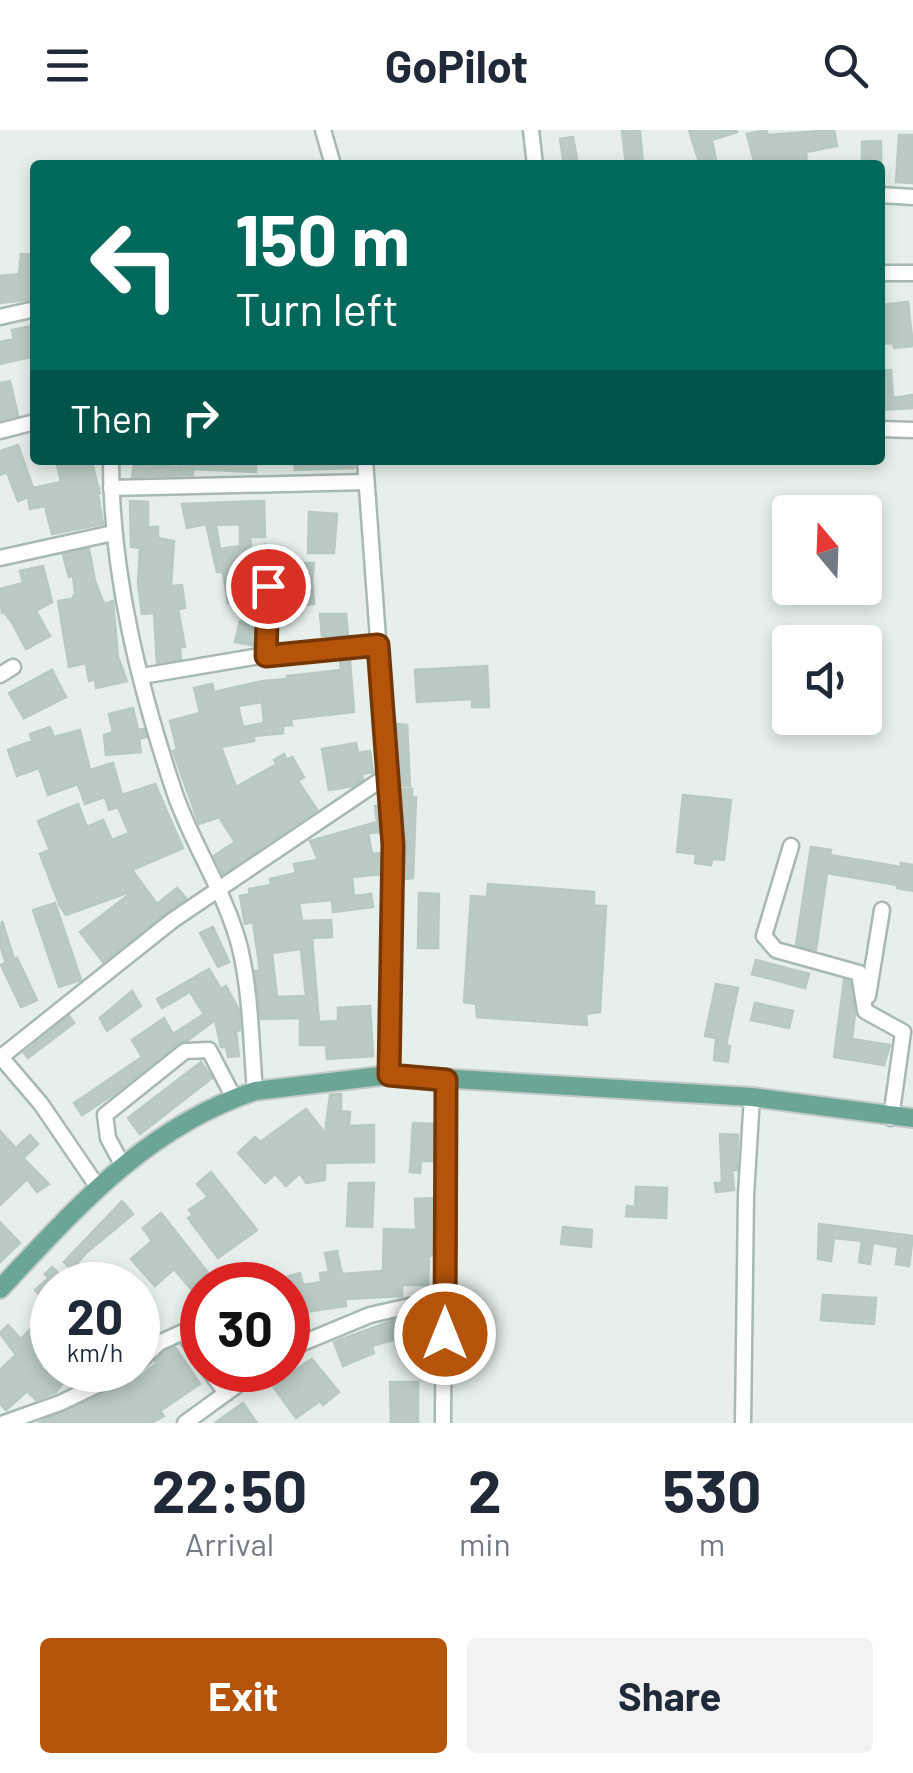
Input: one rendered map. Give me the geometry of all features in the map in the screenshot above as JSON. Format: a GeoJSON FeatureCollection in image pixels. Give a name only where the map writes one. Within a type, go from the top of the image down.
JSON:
{"type":"FeatureCollection","features":[{"type":"Feature","properties":{"kind":"main road"},"geometry":{"type":"LineString","coordinates":[[0,1289],[97,1186],[150,1143],[234,1098],[255,1091],[389,1075],[752,1097],[913,1118]]}},
{"type":"Feature","properties":{"kind":"street"},"geometry":{"type":"LineString","coordinates":[[324,130],[332,160]]}},
{"type":"Feature","properties":{"kind":"street"},"geometry":{"type":"LineString","coordinates":[[531,130],[534,160]]}},
{"type":"Feature","properties":{"kind":"street"},"geometry":{"type":"LineString","coordinates":[[885,195],[913,197]]}},
{"type":"Feature","properties":{"kind":"street"},"geometry":{"type":"LineString","coordinates":[[885,274],[913,274]]}},
{"type":"Feature","properties":{"kind":"street"},"geometry":{"type":"LineString","coordinates":[[0,317],[30,310]]}},
{"type":"Feature","properties":{"kind":"street"},"geometry":{"type":"LineString","coordinates":[[0,431],[30,423]]}},
{"type":"Feature","properties":{"kind":"street"},"geometry":{"type":"LineString","coordinates":[[885,429],[913,430]]}},
{"type":"Feature","properties":{"kind":"street"},"geometry":{"type":"LineString","coordinates":[[111,465],[119,583],[176,796],[239,944],[255,1091]]}},
{"type":"Feature","properties":{"kind":"street"},"geometry":{"type":"LineString","coordinates":[[365,465],[393,845],[389,1075]]}},
{"type":"Feature","properties":{"kind":"street"},"geometry":{"type":"LineString","coordinates":[[111,488],[366,482]]}},
{"type":"Feature","properties":{"kind":"street"},"geometry":{"type":"LineString","coordinates":[[0,558],[113,533]]}},
{"type":"Feature","properties":{"kind":"street"},"geometry":{"type":"LineString","coordinates":[[264,553],[268,586],[266,656]]}},
{"type":"Feature","properties":{"kind":"street"},"geometry":{"type":"LineString","coordinates":[[142,676],[266,656],[378,645]]}},
{"type":"Feature","properties":{"kind":"street"},"geometry":{"type":"LineString","coordinates":[[97,1186],[41,1104],[0,1056],[173,920],[388,775]]}},
{"type":"Feature","properties":{"kind":"street"},"geometry":{"type":"LineString","coordinates":[[791,846],[764,936],[776,950],[859,973],[865,1011]]}},
{"type":"Feature","properties":{"kind":"street"},"geometry":{"type":"LineString","coordinates":[[865,1011],[882,910]]}},
{"type":"Feature","properties":{"kind":"street"},"geometry":{"type":"LineString","coordinates":[[865,1011],[903,1032],[891,1118]]}},
{"type":"Feature","properties":{"kind":"street"},"geometry":{"type":"LineString","coordinates":[[123,1166],[108,1138],[105,1115],[186,1051],[209,1050],[234,1098]]}},
{"type":"Feature","properties":{"kind":"street"},"geometry":{"type":"LineString","coordinates":[[443,1423],[446,1080]]}},
{"type":"Feature","properties":{"kind":"street"},"geometry":{"type":"LineString","coordinates":[[744,1423],[746,1181],[752,1097]]}},
{"type":"Feature","properties":{"kind":"street"},"geometry":{"type":"LineString","coordinates":[[310,1337],[370,1315],[445,1298]]}},
{"type":"Feature","properties":{"kind":"street"},"geometry":{"type":"LineString","coordinates":[[4,1423],[82,1392]]}},
{"type":"Feature","properties":{"kind":"street"},"geometry":{"type":"LineString","coordinates":[[185,1423],[226,1393]]}},
{"type":"Feature","properties":{"kind":"building"},"geometry":{"type":"Polygon","coordinates":[[[622,130],[640,130],[643,160],[625,160],[622,130]]]}},
{"type":"Feature","properties":{"kind":"building"},"geometry":{"type":"Polygon","coordinates":[[[689,130],[736,130],[712,140],[716,160],[698,160],[689,130]]]}},
{"type":"Feature","properties":{"kind":"building"},"geometry":{"type":"Polygon","coordinates":[[[766,130],[768,135],[834,130],[837,146],[806,152],[807,160],[754,160],[747,134],[766,130]]]}},
{"type":"Feature","properties":{"kind":"building"},"geometry":{"type":"Polygon","coordinates":[[[899,135],[913,135],[913,183],[896,182],[899,135]]]}},
{"type":"Feature","properties":{"kind":"building"},"geometry":{"type":"Polygon","coordinates":[[[573,137],[577,160],[563,160],[560,139],[573,137]]]}},
{"type":"Feature","properties":{"kind":"building"},"geometry":{"type":"Polygon","coordinates":[[[881,141],[881,160],[862,160],[862,142],[881,141]]]}},
{"type":"Feature","properties":{"kind":"building"},"geometry":{"type":"Polygon","coordinates":[[[21,254],[30,255],[30,300],[0,303],[0,276],[19,274],[21,254]]]}},
{"type":"Feature","properties":{"kind":"building"},"geometry":{"type":"Polygon","coordinates":[[[908,302],[913,346],[894,348],[893,343],[885,344],[885,304],[908,302]]]}},
{"type":"Feature","properties":{"kind":"building"},"geometry":{"type":"Polygon","coordinates":[[[30,326],[30,357],[0,364],[0,342],[14,339],[12,330],[30,326]]]}},
{"type":"Feature","properties":{"kind":"building"},"geometry":{"type":"Polygon","coordinates":[[[891,370],[893,398],[913,395],[913,408],[885,410],[885,371],[891,370]]]}},
{"type":"Feature","properties":{"kind":"building"},"geometry":{"type":"Polygon","coordinates":[[[10,381],[18,416],[0,420],[0,383],[10,381]]]}},
{"type":"Feature","properties":{"kind":"building"},"geometry":{"type":"Polygon","coordinates":[[[18,445],[33,488],[61,482],[57,465],[92,465],[103,524],[52,534],[45,506],[30,509],[28,497],[18,501],[7,472],[0,475],[0,451],[18,445]]]}},
{"type":"Feature","properties":{"kind":"building"},"geometry":{"type":"Polygon","coordinates":[[[134,465],[256,465],[256,472],[193,469],[193,475],[132,477],[134,465]]]}},
{"type":"Feature","properties":{"kind":"building"},"geometry":{"type":"Polygon","coordinates":[[[294,465],[354,465],[354,468],[295,470],[294,465]]]}},
{"type":"Feature","properties":{"kind":"building"},"geometry":{"type":"Polygon","coordinates":[[[130,501],[148,502],[148,527],[158,527],[158,538],[174,541],[171,586],[182,585],[185,608],[178,609],[185,647],[180,647],[181,659],[157,663],[154,613],[142,614],[138,584],[140,548],[131,547],[130,501]]]}},
{"type":"Feature","properties":{"kind":"building"},"geometry":{"type":"Polygon","coordinates":[[[264,501],[265,537],[250,537],[257,599],[228,603],[223,572],[217,572],[206,524],[187,528],[182,504],[264,501]],[[240,524],[216,525],[220,549],[240,546],[240,524]]]}},
{"type":"Feature","properties":{"kind":"building"},"geometry":{"type":"Polygon","coordinates":[[[309,512],[337,514],[334,553],[308,553],[309,512]]]}},
{"type":"Feature","properties":{"kind":"building"},"geometry":{"type":"Polygon","coordinates":[[[89,549],[104,604],[113,601],[118,657],[127,681],[96,688],[95,679],[89,681],[86,663],[69,667],[58,601],[72,599],[75,594],[73,576],[69,577],[63,555],[89,549]]]}},
{"type":"Feature","properties":{"kind":"building"},"geometry":{"type":"Polygon","coordinates":[[[284,563],[314,563],[314,604],[288,607],[284,563]]]}},
{"type":"Feature","properties":{"kind":"building"},"geometry":{"type":"Polygon","coordinates":[[[43,566],[52,602],[36,611],[50,636],[26,649],[13,624],[2,613],[0,589],[23,583],[20,571],[43,566]]]}},
{"type":"Feature","properties":{"kind":"building"},"geometry":{"type":"Polygon","coordinates":[[[320,614],[346,614],[348,636],[322,636],[320,614]]]}},
{"type":"Feature","properties":{"kind":"building"},"geometry":{"type":"Polygon","coordinates":[[[240,621],[256,624],[256,646],[235,642],[240,621]]]}},
{"type":"Feature","properties":{"kind":"building"},"geometry":{"type":"Polygon","coordinates":[[[350,660],[354,712],[291,719],[292,725],[283,726],[283,733],[254,736],[254,741],[221,747],[236,787],[277,764],[274,760],[284,754],[287,760],[292,757],[304,777],[298,781],[317,810],[223,874],[214,856],[235,842],[219,817],[199,824],[173,751],[177,750],[170,721],[200,713],[194,688],[212,684],[214,692],[288,679],[287,676],[341,670],[340,661],[350,660]],[[262,702],[238,706],[243,727],[264,723],[262,702]]]}},
{"type":"Feature","properties":{"kind":"building"},"geometry":{"type":"Polygon","coordinates":[[[487,666],[489,707],[472,707],[472,699],[417,702],[415,670],[487,666]]]}},
{"type":"Feature","properties":{"kind":"building"},"geometry":{"type":"Polygon","coordinates":[[[52,670],[66,697],[24,718],[9,693],[52,670]]]}},
{"type":"Feature","properties":{"kind":"building"},"geometry":{"type":"Polygon","coordinates":[[[133,708],[138,730],[144,729],[146,737],[139,739],[141,752],[106,755],[104,735],[113,732],[109,714],[133,708]]]}},
{"type":"Feature","properties":{"kind":"building"},"geometry":{"type":"Polygon","coordinates":[[[396,724],[407,725],[410,786],[400,786],[396,724]]]}},
{"type":"Feature","properties":{"kind":"building"},"geometry":{"type":"Polygon","coordinates":[[[50,727],[54,737],[80,730],[90,770],[113,763],[122,795],[155,784],[183,848],[132,870],[157,904],[177,888],[186,898],[103,962],[80,932],[135,890],[66,915],[40,854],[50,850],[38,821],[78,804],[87,827],[103,820],[112,840],[129,833],[118,807],[109,810],[105,797],[85,804],[78,784],[48,795],[39,768],[17,776],[8,750],[32,741],[30,734],[50,727]]]}},
{"type":"Feature","properties":{"kind":"building"},"geometry":{"type":"Polygon","coordinates":[[[356,743],[358,753],[370,751],[373,772],[362,774],[363,779],[353,786],[329,790],[322,749],[356,743]]]}},
{"type":"Feature","properties":{"kind":"building"},"geometry":{"type":"Polygon","coordinates":[[[402,789],[412,789],[412,797],[416,797],[413,878],[403,879],[407,841],[402,789]]]}},
{"type":"Feature","properties":{"kind":"building"},"geometry":{"type":"Polygon","coordinates":[[[683,795],[731,800],[724,860],[712,859],[711,865],[695,863],[696,854],[677,852],[683,795]]]}},
{"type":"Feature","properties":{"kind":"building"},"geometry":{"type":"Polygon","coordinates":[[[375,806],[379,806],[381,832],[368,833],[372,854],[382,853],[382,874],[352,877],[354,896],[371,894],[373,907],[333,912],[332,900],[299,903],[302,921],[331,920],[332,937],[312,938],[319,1022],[338,1021],[338,1008],[370,1006],[373,1056],[327,1059],[326,1045],[300,1045],[300,1018],[261,1019],[255,971],[260,970],[253,922],[245,924],[240,896],[250,894],[249,889],[271,885],[270,879],[296,873],[294,864],[318,860],[310,841],[377,822],[375,806]],[[301,949],[272,953],[277,997],[306,996],[301,949]]]}},
{"type":"Feature","properties":{"kind":"building"},"geometry":{"type":"Polygon","coordinates":[[[811,847],[831,850],[830,855],[901,867],[901,863],[913,865],[913,891],[827,873],[816,950],[796,945],[811,847]]]}},
{"type":"Feature","properties":{"kind":"building"},"geometry":{"type":"Polygon","coordinates":[[[488,884],[594,892],[594,906],[606,906],[600,1012],[586,1014],[587,1025],[477,1017],[476,1004],[464,1002],[471,896],[487,897],[488,884]]]}},
{"type":"Feature","properties":{"kind":"building"},"geometry":{"type":"Polygon","coordinates":[[[419,893],[439,894],[438,948],[418,948],[419,893]]]}},
{"type":"Feature","properties":{"kind":"building"},"geometry":{"type":"Polygon","coordinates":[[[55,903],[81,980],[59,987],[33,910],[55,903]]]}},
{"type":"Feature","properties":{"kind":"building"},"geometry":{"type":"Polygon","coordinates":[[[2,921],[14,959],[17,958],[37,1000],[21,1007],[1,965],[6,963],[0,945],[2,921]]]}},
{"type":"Feature","properties":{"kind":"building"},"geometry":{"type":"Polygon","coordinates":[[[213,927],[229,962],[218,967],[200,933],[213,927]]]}},
{"type":"Feature","properties":{"kind":"building"},"geometry":{"type":"Polygon","coordinates":[[[756,960],[809,974],[805,988],[752,974],[756,960]]]}},
{"type":"Feature","properties":{"kind":"building"},"geometry":{"type":"Polygon","coordinates":[[[209,969],[221,989],[226,986],[239,1010],[239,1056],[228,1057],[226,1047],[221,1047],[215,1020],[82,1115],[74,1103],[142,1057],[132,1040],[164,1018],[173,1034],[204,1014],[190,992],[162,1008],[157,999],[209,969]]]}},
{"type":"Feature","properties":{"kind":"building"},"geometry":{"type":"Polygon","coordinates":[[[844,980],[850,981],[855,1014],[852,1039],[890,1045],[884,1065],[834,1057],[844,980]]]}},
{"type":"Feature","properties":{"kind":"building"},"geometry":{"type":"Polygon","coordinates":[[[716,984],[738,988],[726,1045],[730,1046],[728,1062],[714,1060],[716,1038],[705,1036],[716,984]]]}},
{"type":"Feature","properties":{"kind":"building"},"geometry":{"type":"Polygon","coordinates":[[[132,991],[141,1006],[107,1031],[100,1018],[132,991]]]}},
{"type":"Feature","properties":{"kind":"building"},"geometry":{"type":"Polygon","coordinates":[[[755,1003],[793,1011],[789,1028],[751,1020],[755,1003]]]}},
{"type":"Feature","properties":{"kind":"building"},"geometry":{"type":"Polygon","coordinates":[[[69,1016],[74,1023],[28,1058],[24,1053],[69,1016]]]}},
{"type":"Feature","properties":{"kind":"building"},"geometry":{"type":"Polygon","coordinates":[[[201,1062],[212,1078],[140,1134],[128,1118],[201,1062]]]}},
{"type":"Feature","properties":{"kind":"building"},"geometry":{"type":"Polygon","coordinates":[[[341,1094],[341,1111],[350,1112],[349,1126],[374,1125],[374,1162],[325,1163],[325,1180],[306,1183],[300,1173],[286,1186],[275,1174],[265,1183],[238,1153],[255,1137],[260,1142],[306,1109],[325,1133],[330,1095],[341,1094]]]}},
{"type":"Feature","properties":{"kind":"building"},"geometry":{"type":"Polygon","coordinates":[[[413,1123],[434,1124],[433,1161],[421,1161],[420,1173],[410,1172],[413,1123]]]}},
{"type":"Feature","properties":{"kind":"building"},"geometry":{"type":"Polygon","coordinates":[[[0,1131],[16,1148],[30,1135],[38,1144],[23,1158],[49,1184],[37,1192],[27,1179],[0,1205],[0,1131]]]}},
{"type":"Feature","properties":{"kind":"building"},"geometry":{"type":"Polygon","coordinates":[[[720,1134],[738,1135],[737,1170],[732,1170],[734,1190],[716,1192],[715,1183],[722,1183],[720,1134]]]}},
{"type":"Feature","properties":{"kind":"building"},"geometry":{"type":"Polygon","coordinates":[[[211,1172],[257,1230],[218,1258],[188,1218],[193,1215],[189,1210],[208,1197],[197,1184],[211,1172]]]}},
{"type":"Feature","properties":{"kind":"building"},"geometry":{"type":"Polygon","coordinates":[[[349,1183],[374,1183],[372,1227],[347,1226],[349,1183]]]}},
{"type":"Feature","properties":{"kind":"building"},"geometry":{"type":"Polygon","coordinates":[[[636,1187],[667,1188],[666,1218],[626,1216],[627,1206],[635,1207],[636,1187]]]}},
{"type":"Feature","properties":{"kind":"building"},"geometry":{"type":"Polygon","coordinates":[[[434,1198],[428,1285],[402,1285],[402,1296],[345,1299],[346,1306],[310,1311],[310,1284],[321,1282],[320,1273],[329,1272],[325,1253],[337,1251],[342,1274],[383,1271],[384,1229],[416,1230],[415,1199],[434,1198]]]}},
{"type":"Feature","properties":{"kind":"building"},"geometry":{"type":"Polygon","coordinates":[[[122,1201],[133,1214],[79,1262],[64,1262],[122,1201]]]}},
{"type":"Feature","properties":{"kind":"building"},"geometry":{"type":"Polygon","coordinates":[[[161,1213],[200,1262],[180,1262],[180,1276],[174,1269],[160,1282],[160,1262],[131,1259],[152,1241],[143,1228],[161,1213]]]}},
{"type":"Feature","properties":{"kind":"building"},"geometry":{"type":"Polygon","coordinates":[[[0,1222],[20,1243],[0,1262],[0,1222]]]}},
{"type":"Feature","properties":{"kind":"building"},"geometry":{"type":"Polygon","coordinates":[[[819,1224],[913,1236],[909,1266],[896,1264],[898,1247],[873,1243],[870,1264],[859,1262],[862,1241],[834,1238],[831,1261],[818,1259],[819,1224]]]}},
{"type":"Feature","properties":{"kind":"building"},"geometry":{"type":"Polygon","coordinates":[[[563,1227],[592,1230],[591,1247],[561,1244],[563,1227]]]}},
{"type":"Feature","properties":{"kind":"building"},"geometry":{"type":"Polygon","coordinates":[[[823,1295],[876,1298],[874,1324],[821,1320],[823,1295]]]}},
{"type":"Feature","properties":{"kind":"building"},"geometry":{"type":"Polygon","coordinates":[[[433,1312],[433,1326],[413,1329],[416,1341],[402,1345],[400,1338],[372,1346],[374,1353],[343,1366],[334,1342],[394,1320],[433,1312]]]}},
{"type":"Feature","properties":{"kind":"building"},"geometry":{"type":"Polygon","coordinates":[[[8,1325],[21,1339],[30,1329],[30,1392],[56,1392],[36,1400],[27,1391],[6,1410],[0,1404],[0,1370],[16,1355],[0,1333],[8,1325]]]}},
{"type":"Feature","properties":{"kind":"building"},"geometry":{"type":"Polygon","coordinates":[[[175,1347],[180,1354],[180,1392],[188,1392],[160,1411],[164,1416],[151,1423],[38,1423],[106,1392],[160,1392],[160,1356],[175,1347]]]}},
{"type":"Feature","properties":{"kind":"building"},"geometry":{"type":"Polygon","coordinates":[[[310,1360],[339,1392],[296,1418],[277,1392],[310,1392],[310,1360]]]}},
{"type":"Feature","properties":{"kind":"building"},"geometry":{"type":"Polygon","coordinates":[[[390,1382],[418,1382],[418,1423],[391,1423],[390,1382]]]}},
{"type":"Feature","properties":{"kind":"building"},"geometry":{"type":"Polygon","coordinates":[[[243,1403],[257,1423],[215,1423],[243,1403]]]}},
{"type":"Feature","properties":{"kind":"route"},"geometry":{"type":"LineString","coordinates":[[268,586],[266,656],[378,645],[393,845],[389,1075],[446,1080],[445,1334]]}}]}
